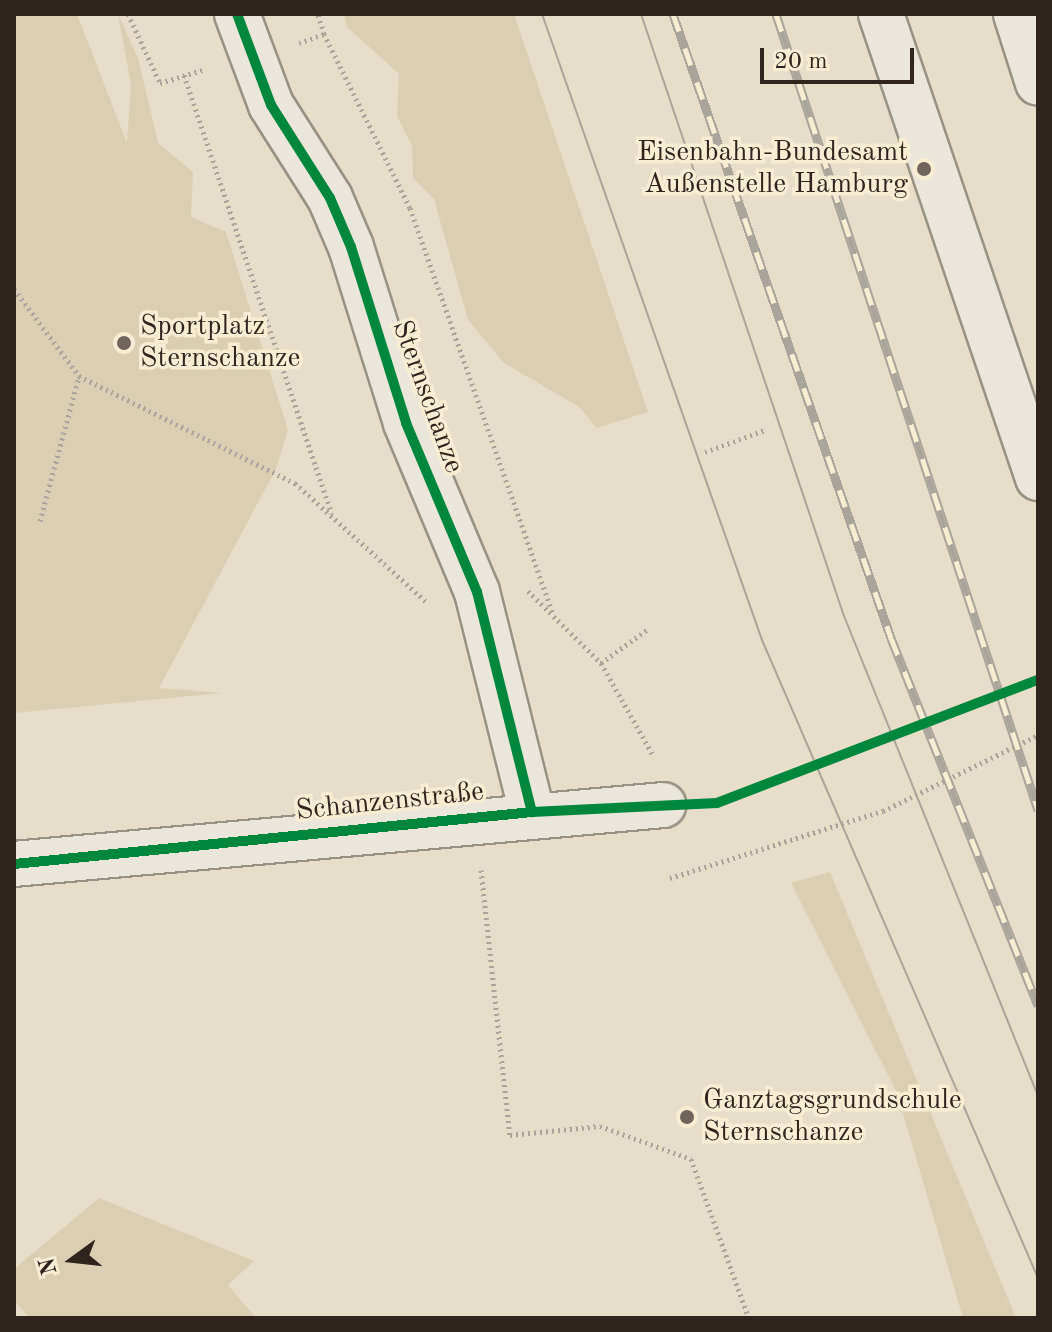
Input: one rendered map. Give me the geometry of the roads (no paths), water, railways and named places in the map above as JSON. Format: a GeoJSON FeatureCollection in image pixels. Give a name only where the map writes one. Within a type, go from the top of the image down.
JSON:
{"type":"FeatureCollection","features":[{"type":"Feature","properties":{"kind":"street","name":"Sternschanze"},"geometry":{"type":"LineString","coordinates":[[237,14],[271,105],[330,198],[351,247],[406,423],[477,592],[532,812]]}},
{"type":"Feature","properties":{"kind":"street"},"geometry":{"type":"LineString","coordinates":[[881,14],[1038,478]]}},
{"type":"Feature","properties":{"kind":"street"},"geometry":{"type":"LineString","coordinates":[[1016,14],[1038,83]]}},
{"type":"Feature","properties":{"kind":"street","name":"Schanzenstraße"},"geometry":{"type":"LineString","coordinates":[[14,864],[474,817],[663,805]]}},
{"type":"Feature","properties":{"kind":"tram line"},"geometry":{"type":"LineString","coordinates":[[542,14],[762,640],[1038,1278]]}},
{"type":"Feature","properties":{"kind":"tram line"},"geometry":{"type":"LineString","coordinates":[[641,14],[844,616],[1038,1096]]}},
{"type":"Feature","properties":{"kind":"railway"},"geometry":{"type":"LineString","coordinates":[[673,14],[891,638],[1038,1006]]}},
{"type":"Feature","properties":{"kind":"railway"},"geometry":{"type":"LineString","coordinates":[[776,14],[1038,810]]}},
{"type":"Feature","properties":{"kind":"place","name":"Eisenbahn-Bundesamt Außenstelle Hamburg"},"geometry":{"type":"Point","coordinates":[924,169]}},
{"type":"Feature","properties":{"kind":"place","name":"Sportplatz Sternschanze"},"geometry":{"type":"Point","coordinates":[124,343]}},
{"type":"Feature","properties":{"kind":"place","name":"Ganztagsgrundschule Sternschanze"},"geometry":{"type":"Point","coordinates":[687,1117]}}]}
